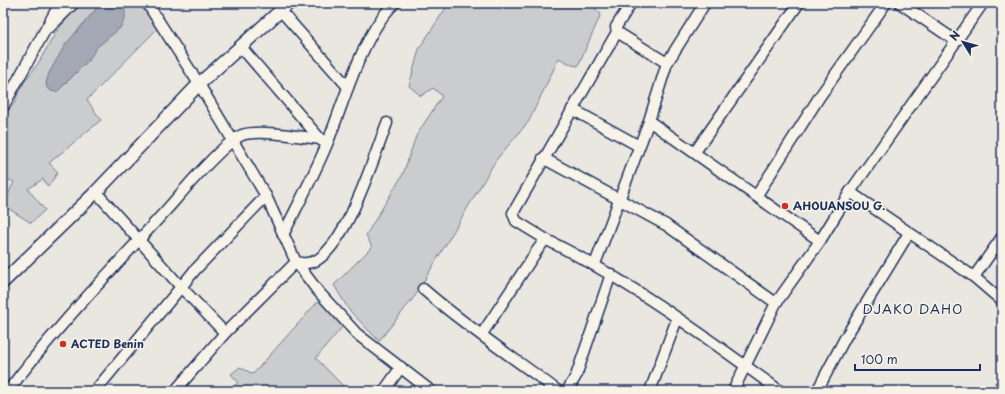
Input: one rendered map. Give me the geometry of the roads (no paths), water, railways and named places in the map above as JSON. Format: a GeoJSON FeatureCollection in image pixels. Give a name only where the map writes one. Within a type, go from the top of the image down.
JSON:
{"type":"FeatureCollection","features":[{"type":"Feature","properties":{"kind":"street"},"geometry":{"type":"LineString","coordinates":[[3,108],[60,3]]}},
{"type":"Feature","properties":{"kind":"street"},"geometry":{"type":"LineString","coordinates":[[147,3],[266,196],[296,262],[340,318],[357,334],[431,391]]}},
{"type":"Feature","properties":{"kind":"street"},"geometry":{"type":"LineString","coordinates":[[283,235],[376,26],[384,14],[395,3]]}},
{"type":"Feature","properties":{"kind":"street"},"geometry":{"type":"LineString","coordinates":[[631,3],[616,27],[617,32],[543,158],[513,214],[516,221],[547,240],[595,264],[780,391]]}},
{"type":"Feature","properties":{"kind":"street"},"geometry":{"type":"LineString","coordinates":[[595,264],[621,199],[649,121],[667,63],[705,3]]}},
{"type":"Feature","properties":{"kind":"street"},"geometry":{"type":"LineString","coordinates":[[696,152],[799,3]]}},
{"type":"Feature","properties":{"kind":"street"},"geometry":{"type":"LineString","coordinates":[[757,195],[820,96],[886,3]]}},
{"type":"Feature","properties":{"kind":"street"},"geometry":{"type":"LineString","coordinates":[[900,3],[956,40]]}},
{"type":"Feature","properties":{"kind":"street"},"geometry":{"type":"LineString","coordinates":[[733,391],[744,365],[776,302],[820,241],[850,192],[983,3]]}},
{"type":"Feature","properties":{"kind":"street"},"geometry":{"type":"LineString","coordinates":[[42,35],[72,4]]}},
{"type":"Feature","properties":{"kind":"street"},"geometry":{"type":"LineString","coordinates":[[3,282],[96,192],[198,84],[285,7],[348,86]]}},
{"type":"Feature","properties":{"kind":"street"},"geometry":{"type":"LineString","coordinates":[[617,32],[667,63]]}},
{"type":"Feature","properties":{"kind":"street"},"geometry":{"type":"LineString","coordinates":[[242,46],[324,142]]}},
{"type":"Feature","properties":{"kind":"street"},"geometry":{"type":"LineString","coordinates":[[572,109],[639,146]]}},
{"type":"Feature","properties":{"kind":"street"},"geometry":{"type":"LineString","coordinates":[[649,121],[696,152],[820,241]]}},
{"type":"Feature","properties":{"kind":"street"},"geometry":{"type":"LineString","coordinates":[[296,262],[306,264],[317,260],[327,252],[337,239],[366,178],[387,123]]}},
{"type":"Feature","properties":{"kind":"street"},"geometry":{"type":"LineString","coordinates":[[8,391],[43,346],[139,240],[232,141],[251,134],[288,135],[324,142]]}},
{"type":"Feature","properties":{"kind":"street"},"geometry":{"type":"LineString","coordinates":[[543,158],[621,199],[666,225],[776,302]]}},
{"type":"Feature","properties":{"kind":"street"},"geometry":{"type":"LineString","coordinates":[[96,192],[181,287],[225,333]]}},
{"type":"Feature","properties":{"kind":"street"},"geometry":{"type":"LineString","coordinates":[[850,192],[974,278],[1002,301]]}},
{"type":"Feature","properties":{"kind":"street"},"geometry":{"type":"LineString","coordinates":[[95,391],[181,287],[266,196]]}},
{"type":"Feature","properties":{"kind":"street"},"geometry":{"type":"LineString","coordinates":[[817,391],[845,338],[909,233]]}},
{"type":"Feature","properties":{"kind":"street"},"geometry":{"type":"LineString","coordinates":[[974,278],[1002,237]]}},
{"type":"Feature","properties":{"kind":"street"},"geometry":{"type":"LineString","coordinates":[[482,334],[536,252],[544,241],[547,240]]}},
{"type":"Feature","properties":{"kind":"street"},"geometry":{"type":"LineString","coordinates":[[175,391],[225,333],[296,262]]}},
{"type":"Feature","properties":{"kind":"street"},"geometry":{"type":"LineString","coordinates":[[567,391],[576,376],[610,274]]}},
{"type":"Feature","properties":{"kind":"street"},"geometry":{"type":"LineString","coordinates":[[423,289],[457,319],[482,334],[558,391]]}},
{"type":"Feature","properties":{"kind":"street"},"geometry":{"type":"LineString","coordinates":[[650,391],[677,319]]}},
{"type":"Feature","properties":{"kind":"street"},"geometry":{"type":"LineString","coordinates":[[384,391],[401,367]]}},
{"type":"Feature","properties":{"kind":"street"},"geometry":{"type":"LineString","coordinates":[[998,391],[1002,384]]}},
{"type":"Feature","properties":{"kind":"place","name":"AHOUANSOU G."},"geometry":{"type":"Point","coordinates":[785,206]}},
{"type":"Feature","properties":{"kind":"place","name":"ACTED Benin"},"geometry":{"type":"Point","coordinates":[63,344]}},
{"type":"Feature","properties":{"kind":"district","name":"DJAKO DAHO"},"geometry":{"type":"Point","coordinates":[913,309]}}]}
